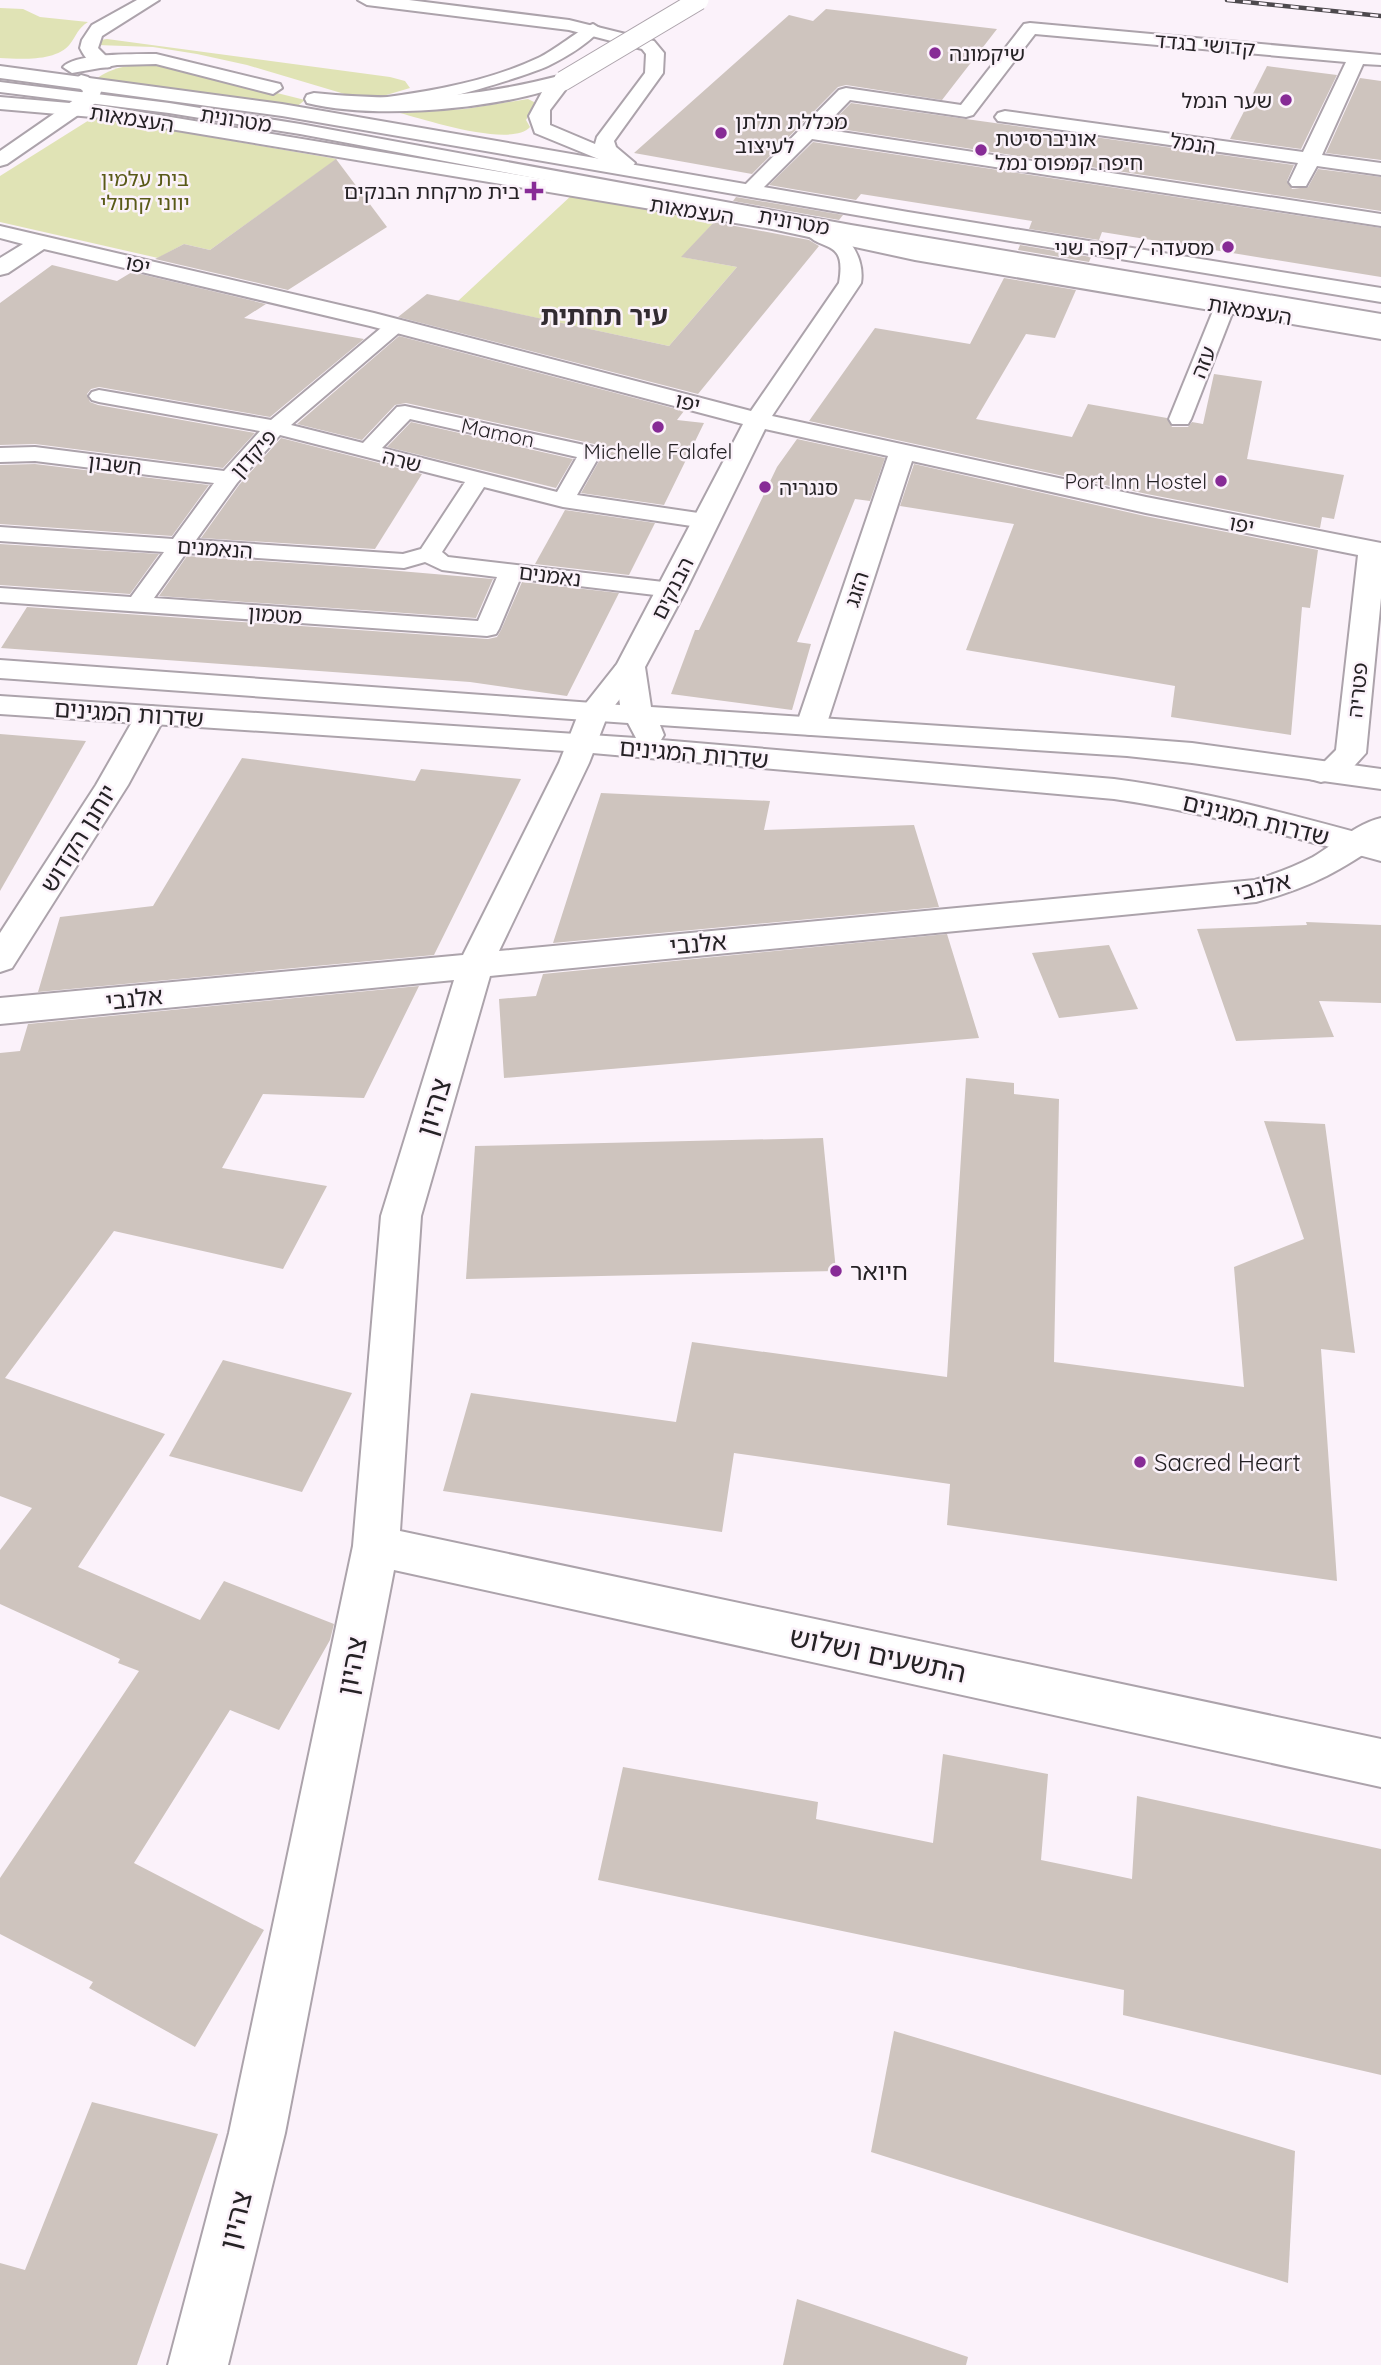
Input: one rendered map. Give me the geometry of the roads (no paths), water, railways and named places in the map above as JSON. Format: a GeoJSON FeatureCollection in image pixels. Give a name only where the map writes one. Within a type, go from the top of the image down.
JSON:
{"type":"FeatureCollection","features":[{"type":"Feature","properties":{"kind":"main road"},"geometry":{"type":"LineString","coordinates":[[104,63],[89,51],[88,43],[93,35],[98,29],[150,0]]}},
{"type":"Feature","properties":{"kind":"main road"},"geometry":{"type":"LineString","coordinates":[[367,0],[593,29],[648,45],[655,53],[656,63],[650,79],[604,141],[607,150],[619,160]]}},
{"type":"Feature","properties":{"kind":"main road"},"geometry":{"type":"LineString","coordinates":[[314,99],[360,106],[456,103],[529,92],[563,81],[699,0]]}},
{"type":"Feature","properties":{"kind":"main road","name":"קדושי בגדד"},"geometry":{"type":"LineString","coordinates":[[808,133],[846,94],[966,111],[1030,28],[1381,60]]}},
{"type":"Feature","properties":{"kind":"main road"},"geometry":{"type":"LineString","coordinates":[[0,71],[59,68],[140,58],[170,61],[417,124],[464,140]]}},
{"type":"Feature","properties":{"kind":"main road"},"geometry":{"type":"LineString","coordinates":[[1287,205],[1357,58]]}},
{"type":"Feature","properties":{"kind":"main road"},"geometry":{"type":"LineString","coordinates":[[0,160],[80,94],[104,63]]}},
{"type":"Feature","properties":{"kind":"main road","name":"העצמאות"},"geometry":{"type":"LineString","coordinates":[[0,71],[80,94],[816,232],[915,253],[1381,332]]}},
{"type":"Feature","properties":{"kind":"main road"},"geometry":{"type":"LineString","coordinates":[[563,81],[539,114],[538,122],[542,129],[646,173]]}},
{"type":"Feature","properties":{"kind":"main road","name":"העצמאות"},"geometry":{"type":"LineString","coordinates":[[0,103],[46,107],[80,94],[464,140],[749,191],[1381,295]]}},
{"type":"Feature","properties":{"kind":"main road"},"geometry":{"type":"LineString","coordinates":[[0,137],[46,107]]}},
{"type":"Feature","properties":{"kind":"main road","name":"הנמל"},"geometry":{"type":"LineString","coordinates":[[1005,117],[1381,169]]}},
{"type":"Feature","properties":{"kind":"main road"},"geometry":{"type":"LineString","coordinates":[[749,191],[808,133],[1381,219]]}},
{"type":"Feature","properties":{"kind":"main road","name":"יפו"},"geometry":{"type":"LineString","coordinates":[[0,232],[374,320],[758,420],[1146,505],[1376,550]]}},
{"type":"Feature","properties":{"kind":"main road","name":"הבנקים"},"geometry":{"type":"LineString","coordinates":[[476,964],[574,762],[594,712],[631,667],[673,590],[705,521],[758,420],[850,283],[852,259],[846,249],[839,241],[816,232]]}},
{"type":"Feature","properties":{"kind":"main road"},"geometry":{"type":"LineString","coordinates":[[0,268],[41,241]]}},
{"type":"Feature","properties":{"kind":"main road","name":"הזגג"},"geometry":{"type":"LineString","coordinates":[[811,726],[902,452]]}},
{"type":"Feature","properties":{"kind":"main road","name":"פטריה"},"geometry":{"type":"LineString","coordinates":[[1321,772],[1334,769],[1351,753],[1376,550]]}},
{"type":"Feature","properties":{"kind":"main road"},"geometry":{"type":"LineString","coordinates":[[631,667],[632,692],[638,715],[645,729],[665,750]]}},
{"type":"Feature","properties":{"kind":"main road","name":"שדרות המגינים"},"geometry":{"type":"LineString","coordinates":[[0,669],[1153,749],[1381,779]]}},
{"type":"Feature","properties":{"kind":"main road","name":"שדרות המגינים"},"geometry":{"type":"LineString","coordinates":[[0,705],[581,743],[1139,792],[1372,841]]}},
{"type":"Feature","properties":{"kind":"main road","name":"יוחנן הקדוש"},"geometry":{"type":"LineString","coordinates":[[0,960],[111,785],[151,715]]}},
{"type":"Feature","properties":{"kind":"main road","name":"אלנבי"},"geometry":{"type":"LineString","coordinates":[[0,1011],[1256,891],[1293,880],[1372,841]]}},
{"type":"Feature","properties":{"kind":"main road","name":"צהיון"},"geometry":{"type":"LineString","coordinates":[[198,2365],[257,2133],[376,1546],[401,1216],[476,964]]}},
{"type":"Feature","properties":{"kind":"main road","name":"התשעים ושלוש"},"geometry":{"type":"LineString","coordinates":[[376,1546],[1381,1763]]}},
{"type":"Feature","properties":{"kind":"lane"},"geometry":{"type":"LineString","coordinates":[[360,106],[414,99],[518,72],[564,51],[593,29]]}},
{"type":"Feature","properties":{"kind":"lane","name":"מטרונית"},"geometry":{"type":"LineString","coordinates":[[0,80],[300,129],[851,231],[1381,320]]}},
{"type":"Feature","properties":{"kind":"lane","name":"מטרונית"},"geometry":{"type":"LineString","coordinates":[[0,87],[80,94],[335,128],[520,166],[841,224],[1381,306]]}},
{"type":"Feature","properties":{"kind":"lane","name":"עזה"},"geometry":{"type":"LineString","coordinates":[[1180,419],[1226,306]]}},
{"type":"Feature","properties":{"kind":"lane","name":"פיקדון"},"geometry":{"type":"LineString","coordinates":[[138,604],[229,478],[275,427],[394,327]]}},
{"type":"Feature","properties":{"kind":"lane","name":"שרה"},"geometry":{"type":"LineString","coordinates":[[99,396],[275,427],[563,500],[705,521]]}},
{"type":"Feature","properties":{"kind":"lane","name":"Mamon"},"geometry":{"type":"LineString","coordinates":[[366,451],[405,412],[590,453],[563,500]]}},
{"type":"Feature","properties":{"kind":"lane","name":"חשבון"},"geometry":{"type":"LineString","coordinates":[[0,455],[35,454],[229,478]]}},
{"type":"Feature","properties":{"kind":"lane"},"geometry":{"type":"LineString","coordinates":[[429,554],[478,479]]}},
{"type":"Feature","properties":{"kind":"lane","name":"הנאמנים"},"geometry":{"type":"LineString","coordinates":[[0,534],[404,561],[429,554]]}},
{"type":"Feature","properties":{"kind":"lane","name":"נאמנים"},"geometry":{"type":"LineString","coordinates":[[429,554],[442,563],[673,590]]}},
{"type":"Feature","properties":{"kind":"lane","name":"מטמון"},"geometry":{"type":"LineString","coordinates":[[0,594],[486,629],[512,570]]}},
{"type":"Feature","properties":{"kind":"railway"},"geometry":{"type":"LineString","coordinates":[[1227,0],[1381,16]]}},
{"type":"Feature","properties":{"kind":"place","name":"שיקמונה"},"geometry":{"type":"Point","coordinates":[935,53]}},
{"type":"Feature","properties":{"kind":"place","name":"שער הנמל"},"geometry":{"type":"Point","coordinates":[1286,100]}},
{"type":"Feature","properties":{"kind":"place","name":"מכללת תלתן לעיצוב"},"geometry":{"type":"Point","coordinates":[721,133]}},
{"type":"Feature","properties":{"kind":"place","name":"אוניברסיטת חיפה קמפוס נמל"},"geometry":{"type":"Point","coordinates":[981,150]}},
{"type":"Feature","properties":{"kind":"place","name":"בית מרקחת הבנקים"},"geometry":{"type":"Point","coordinates":[534,191]}},
{"type":"Feature","properties":{"kind":"place","name":"מסעדה / קפה שני"},"geometry":{"type":"Point","coordinates":[1228,247]}},
{"type":"Feature","properties":{"kind":"place","name":"Michelle Falafel"},"geometry":{"type":"Point","coordinates":[658,427]}},
{"type":"Feature","properties":{"kind":"place","name":"Port Inn Hostel"},"geometry":{"type":"Point","coordinates":[1221,481]}},
{"type":"Feature","properties":{"kind":"place","name":"סנגריה"},"geometry":{"type":"Point","coordinates":[765,487]}},
{"type":"Feature","properties":{"kind":"place","name":"חיואר"},"geometry":{"type":"Point","coordinates":[836,1271]}},
{"type":"Feature","properties":{"kind":"place","name":"Sacred Heart"},"geometry":{"type":"Point","coordinates":[1140,1462]}},
{"type":"Feature","properties":{"kind":"district","name":"עיר תחתית"},"geometry":{"type":"Point","coordinates":[604,315]}},
{"type":"Feature","properties":{"kind":"park label","name":"בית עלמין יווני קתולי"},"geometry":{"type":"Point","coordinates":[145,190]}}]}
